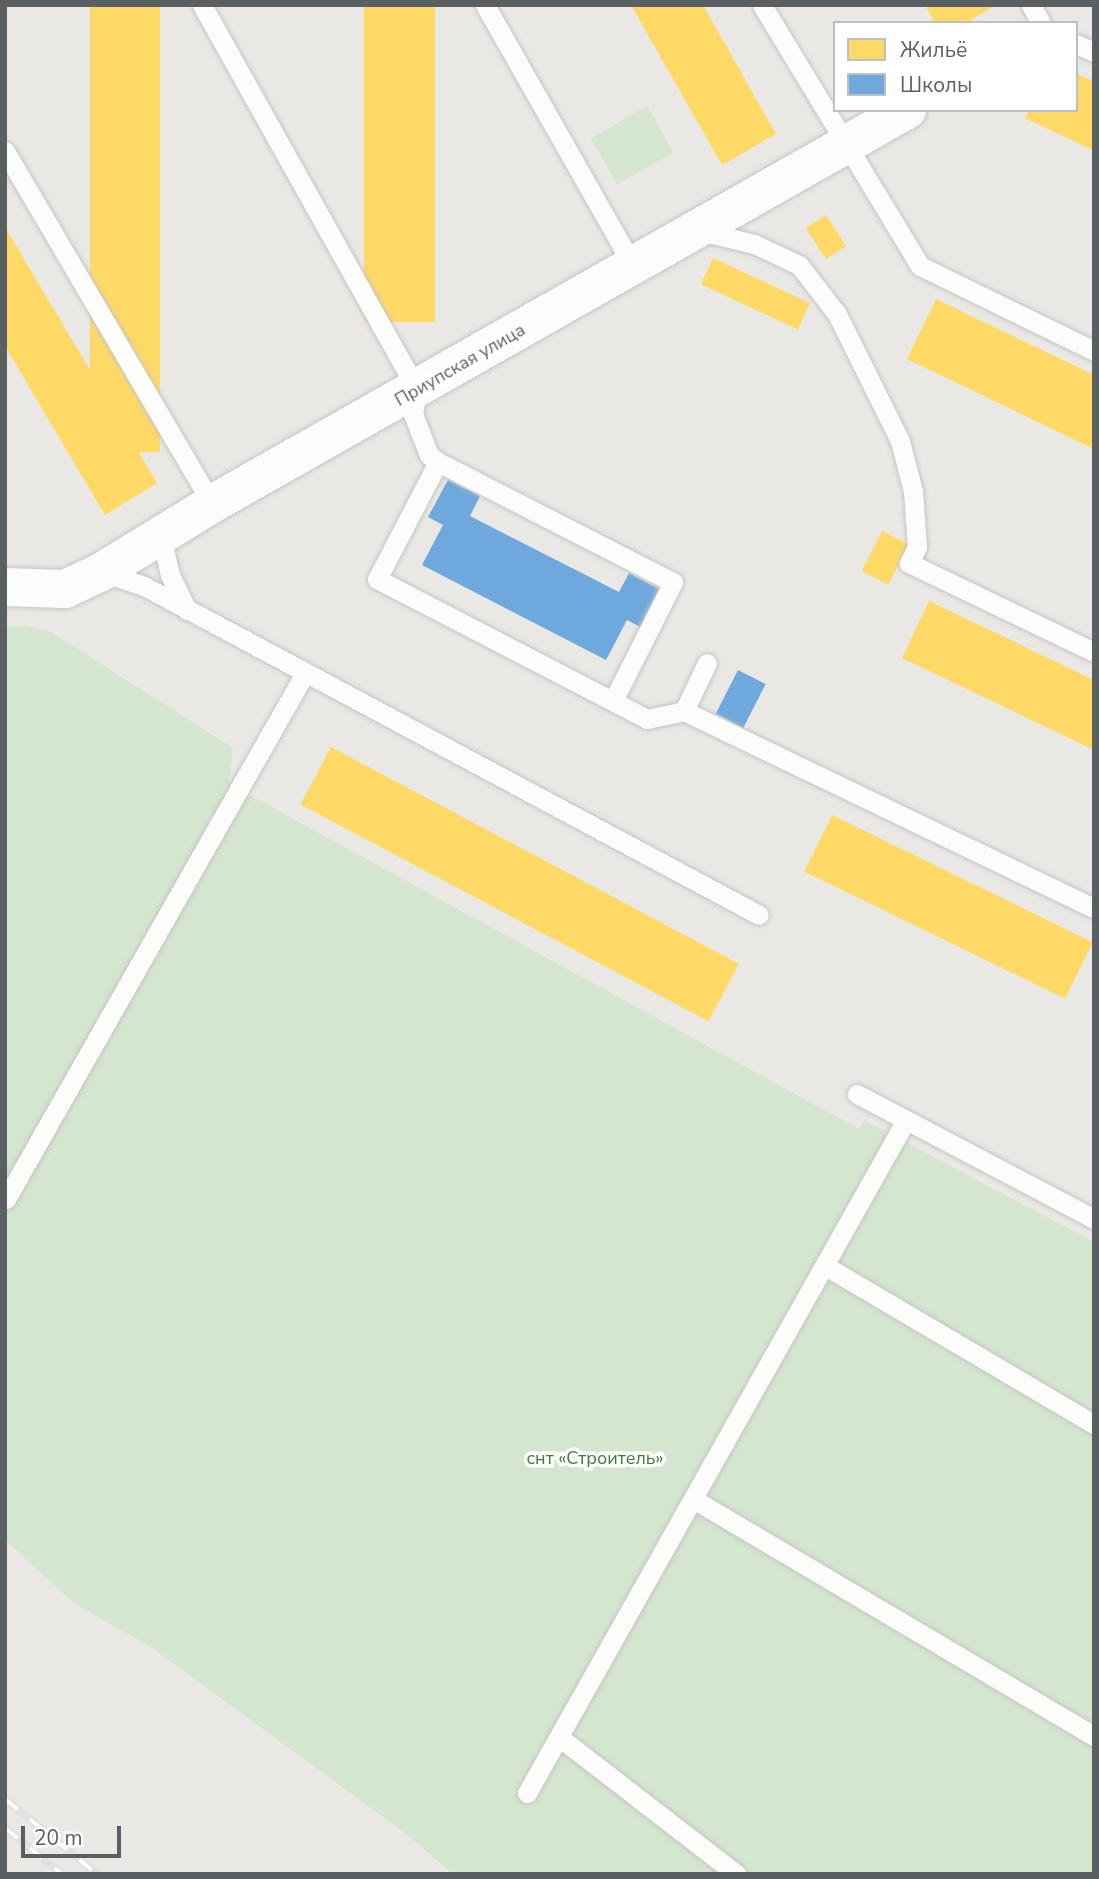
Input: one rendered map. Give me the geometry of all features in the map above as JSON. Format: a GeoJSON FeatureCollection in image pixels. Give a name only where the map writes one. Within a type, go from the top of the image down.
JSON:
{"type":"FeatureCollection","features":[{"type":"Feature","properties":{"kind":"street","name":"Приупская улица"},"geometry":{"type":"LineString","coordinates":[[5,587],[65,589],[101,572],[212,504],[904,112]]}},
{"type":"Feature","properties":{"kind":"lane"},"geometry":{"type":"LineString","coordinates":[[202,5],[417,390],[413,414],[429,454],[438,462],[673,582],[613,701]]}},
{"type":"Feature","properties":{"kind":"lane"},"geometry":{"type":"LineString","coordinates":[[485,5],[634,266]]}},
{"type":"Feature","properties":{"kind":"lane"},"geometry":{"type":"LineString","coordinates":[[762,5],[845,147],[920,266],[1094,351]]}},
{"type":"Feature","properties":{"kind":"lane"},"geometry":{"type":"LineString","coordinates":[[1031,5],[1040,21]]}},
{"type":"Feature","properties":{"kind":"lane"},"geometry":{"type":"LineString","coordinates":[[1078,45],[1094,52]]}},
{"type":"Feature","properties":{"kind":"lane"},"geometry":{"type":"LineString","coordinates":[[5,151],[212,504]]}},
{"type":"Feature","properties":{"kind":"lane"},"geometry":{"type":"LineString","coordinates":[[698,230],[754,244],[799,265],[837,314],[900,441],[913,491],[917,547],[909,563],[1094,652]]}},
{"type":"Feature","properties":{"kind":"lane"},"geometry":{"type":"LineString","coordinates":[[438,462],[377,579],[647,719],[684,711],[1094,908]]}},
{"type":"Feature","properties":{"kind":"lane"},"geometry":{"type":"LineString","coordinates":[[160,536],[170,575],[187,610]]}},
{"type":"Feature","properties":{"kind":"lane"},"geometry":{"type":"LineString","coordinates":[[101,572],[144,586],[759,915]]}},
{"type":"Feature","properties":{"kind":"lane"},"geometry":{"type":"LineString","coordinates":[[684,711],[707,663]]}},
{"type":"Feature","properties":{"kind":"lane"},"geometry":{"type":"LineString","coordinates":[[6,1199],[305,673]]}},
{"type":"Feature","properties":{"kind":"lane"},"geometry":{"type":"LineString","coordinates":[[857,1094],[1094,1219]]}},
{"type":"Feature","properties":{"kind":"lane"},"geometry":{"type":"LineString","coordinates":[[527,1793],[827,1267],[906,1120]]}},
{"type":"Feature","properties":{"kind":"lane"},"geometry":{"type":"LineString","coordinates":[[827,1267],[1094,1423]]}},
{"type":"Feature","properties":{"kind":"lane"},"geometry":{"type":"LineString","coordinates":[[694,1499],[1094,1737]]}},
{"type":"Feature","properties":{"kind":"lane"},"geometry":{"type":"LineString","coordinates":[[559,1737],[736,1874]]}},
{"type":"Feature","properties":{"kind":"green space"},"geometry":{"type":"Polygon","coordinates":[[[647,106],[674,152],[617,184],[591,138],[647,106]]]}},
{"type":"Feature","properties":{"kind":"green space","name":"снт «Строитель»"},"geometry":{"type":"Polygon","coordinates":[[[26,626],[51,632],[233,748],[229,782],[248,794],[859,1129],[864,1120],[1094,1242],[1094,1874],[453,1874],[405,1833],[151,1647],[75,1604],[5,1540],[5,627],[26,626]]]}},
{"type":"Feature","properties":{"kind":"building: Жильё"},"geometry":{"type":"Polygon","coordinates":[[[90,5],[160,5],[160,452],[90,452],[90,5]]]}},
{"type":"Feature","properties":{"kind":"building: Жильё"},"geometry":{"type":"Polygon","coordinates":[[[364,5],[435,5],[435,322],[364,322],[364,5]]]}},
{"type":"Feature","properties":{"kind":"building: Жильё"},"geometry":{"type":"Polygon","coordinates":[[[631,5],[703,5],[776,134],[722,165],[631,5]]]}},
{"type":"Feature","properties":{"kind":"building: Жильё"},"geometry":{"type":"Polygon","coordinates":[[[925,5],[996,5],[969,21],[934,21],[925,5]]]}},
{"type":"Feature","properties":{"kind":"building: Жильё"},"geometry":{"type":"Polygon","coordinates":[[[1078,74],[1094,82],[1094,151],[1025,118],[1028,112],[1078,112],[1078,74]]]}},
{"type":"Feature","properties":{"kind":"building: Жильё"},"geometry":{"type":"Polygon","coordinates":[[[826,215],[846,246],[826,259],[806,228],[826,215]]]}},
{"type":"Feature","properties":{"kind":"building: Жильё"},"geometry":{"type":"Polygon","coordinates":[[[5,227],[157,483],[105,515],[5,346],[5,227]]]}},
{"type":"Feature","properties":{"kind":"building: Жильё"},"geometry":{"type":"Polygon","coordinates":[[[713,258],[810,303],[798,330],[701,284],[713,258]]]}},
{"type":"Feature","properties":{"kind":"building: Жильё"},"geometry":{"type":"Polygon","coordinates":[[[936,299],[1094,375],[1094,449],[907,359],[936,299]]]}},
{"type":"Feature","properties":{"kind":"building: Жильё"},"geometry":{"type":"Polygon","coordinates":[[[882,531],[909,545],[888,585],[862,571],[882,531]]]}},
{"type":"Feature","properties":{"kind":"building: Жильё"},"geometry":{"type":"Polygon","coordinates":[[[929,601],[1094,680],[1094,750],[902,658],[929,601]]]}},
{"type":"Feature","properties":{"kind":"building: Жильё"},"geometry":{"type":"Polygon","coordinates":[[[331,747],[739,964],[708,1021],[300,804],[331,747]]]}},
{"type":"Feature","properties":{"kind":"building: Жильё"},"geometry":{"type":"Polygon","coordinates":[[[832,815],[1093,942],[1065,999],[804,872],[832,815]]]}},
{"type":"Feature","properties":{"kind":"building: Школы"},"geometry":{"type":"Polygon","coordinates":[[[448,480],[480,496],[470,516],[619,592],[629,573],[661,590],[642,628],[627,620],[606,660],[422,565],[443,525],[428,517],[448,480]]]}},
{"type":"Feature","properties":{"kind":"building: Школы"},"geometry":{"type":"Polygon","coordinates":[[[738,670],[766,684],[743,728],[716,714],[738,670]]]}},
{"type":"Feature","properties":{"kind":"railway"},"geometry":{"type":"LineString","coordinates":[[5,1799],[97,1874]]}},
{"type":"Feature","properties":{"kind":"railway"},"geometry":{"type":"LineString","coordinates":[[5,1828],[62,1874]]}}]}
